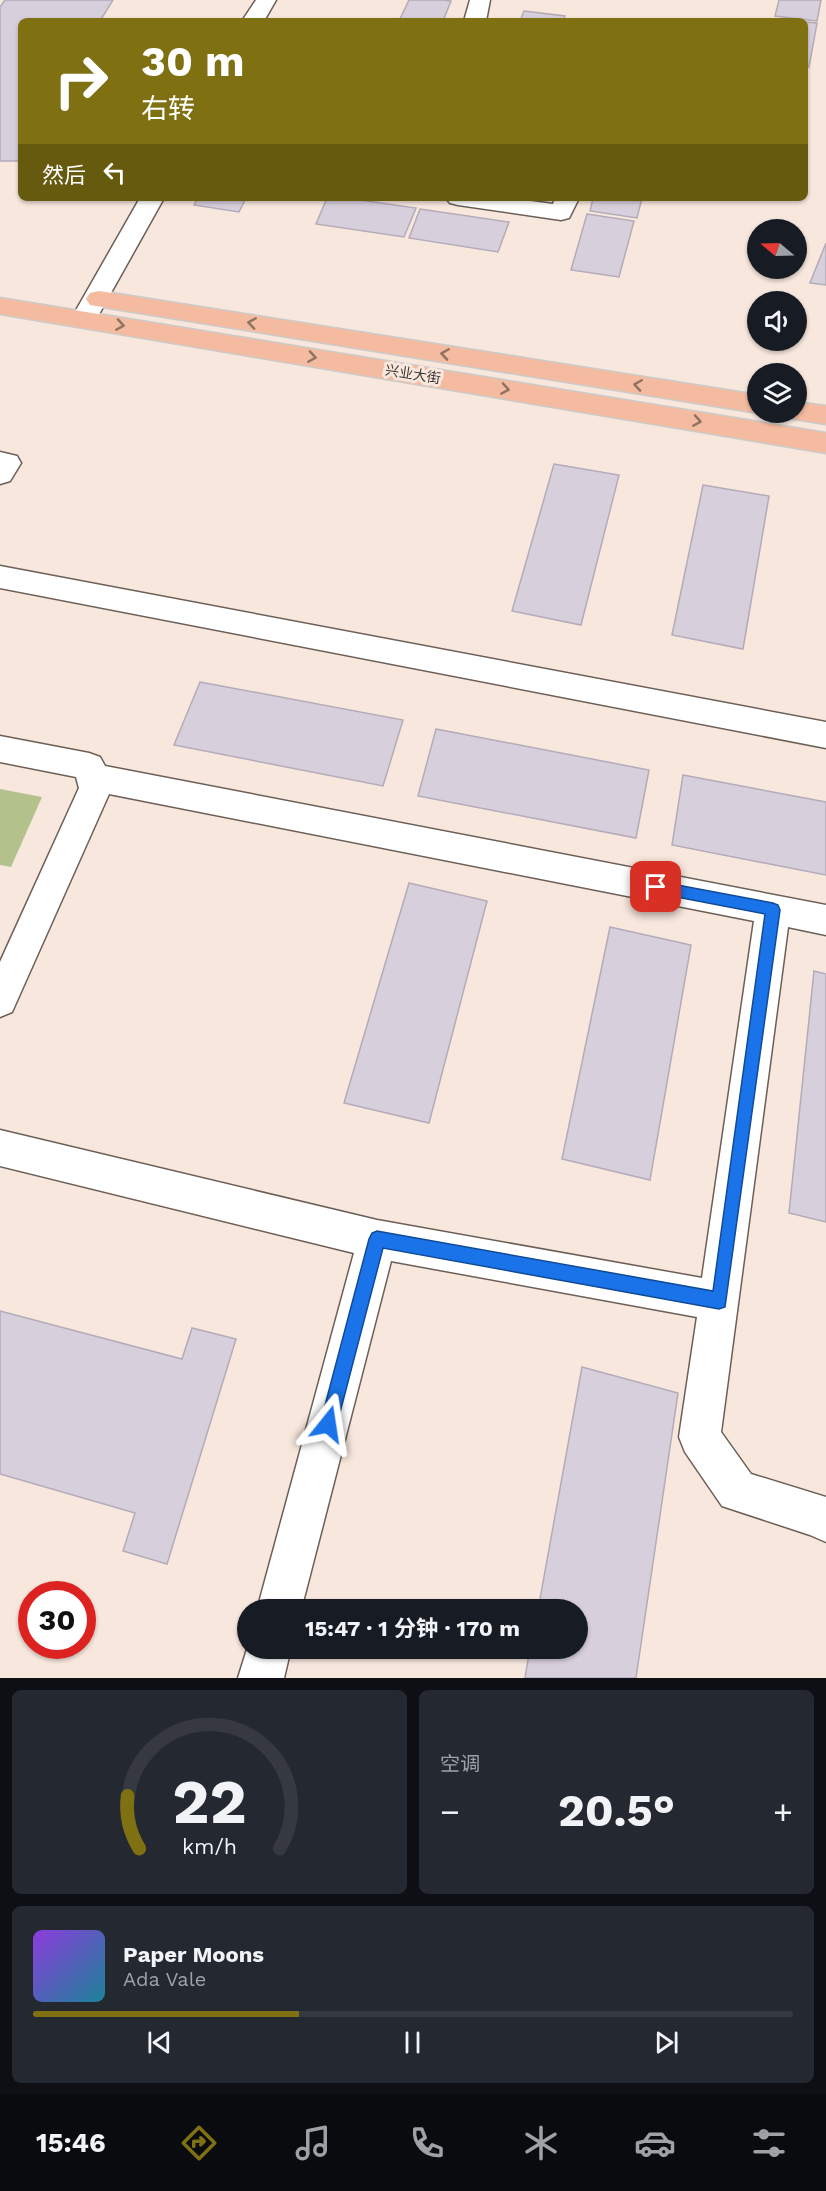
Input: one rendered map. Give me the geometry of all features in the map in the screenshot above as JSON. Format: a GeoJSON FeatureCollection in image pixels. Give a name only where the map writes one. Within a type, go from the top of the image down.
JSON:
{"type":"FeatureCollection","features":[{"type":"Feature","properties":{"kind":"main road","name":"兴业大街"},"geometry":{"type":"LineString","coordinates":[[0,283],[90,309],[826,443]]}},
{"type":"Feature","properties":{"kind":"main road","name":"兴业大街"},"geometry":{"type":"LineString","coordinates":[[0,306],[90,309],[747,402]]}},
{"type":"Feature","properties":{"kind":"main road"},"geometry":{"type":"LineString","coordinates":[[807,412],[826,415]]}},
{"type":"Feature","properties":{"kind":"street"},"geometry":{"type":"LineString","coordinates":[[255,18],[266,0]]}},
{"type":"Feature","properties":{"kind":"street"},"geometry":{"type":"LineString","coordinates":[[476,18],[480,0]]}},
{"type":"Feature","properties":{"kind":"street"},"geometry":{"type":"LineString","coordinates":[[90,309],[150,201]]}},
{"type":"Feature","properties":{"kind":"street"},"geometry":{"type":"LineString","coordinates":[[479,201],[561,213],[566,201]]}},
{"type":"Feature","properties":{"kind":"street"},"geometry":{"type":"LineString","coordinates":[[0,462],[7,463],[0,474]]}},
{"type":"Feature","properties":{"kind":"street"},"geometry":{"type":"LineString","coordinates":[[0,577],[826,735]]}},
{"type":"Feature","properties":{"kind":"street"},"geometry":{"type":"LineString","coordinates":[[0,749],[89,766],[95,788],[0,1001]]}},
{"type":"Feature","properties":{"kind":"street"},"geometry":{"type":"LineString","coordinates":[[92,777],[826,920]]}},
{"type":"Feature","properties":{"kind":"street"},"geometry":{"type":"LineString","coordinates":[[773,910],[700,1437],[737,1491],[825,1518],[826,1521]]}},
{"type":"Feature","properties":{"kind":"street"},"geometry":{"type":"LineString","coordinates":[[0,1148],[377,1239],[719,1301]]}},
{"type":"Feature","properties":{"kind":"street"},"geometry":{"type":"LineString","coordinates":[[282,1599],[377,1239]]}},
{"type":"Feature","properties":{"kind":"street"},"geometry":{"type":"LineString","coordinates":[[261,1678],[266,1659]]}},
{"type":"Feature","properties":{"kind":"green space"},"geometry":{"type":"Polygon","coordinates":[[[0,789],[42,797],[11,867],[0,865],[0,789]]]}},
{"type":"Feature","properties":{"kind":"building"},"geometry":{"type":"Polygon","coordinates":[[[5,0],[113,0],[102,18],[18,18],[18,161],[0,161],[0,7],[5,0]]]}},
{"type":"Feature","properties":{"kind":"building"},"geometry":{"type":"Polygon","coordinates":[[[409,0],[451,1],[444,18],[400,18],[409,0]]]}},
{"type":"Feature","properties":{"kind":"building"},"geometry":{"type":"Polygon","coordinates":[[[779,0],[821,0],[817,21],[808,20],[808,18],[775,16],[779,0]]]}},
{"type":"Feature","properties":{"kind":"building"},"geometry":{"type":"Polygon","coordinates":[[[524,11],[565,16],[564,18],[521,18],[524,11]]]}},
{"type":"Feature","properties":{"kind":"building"},"geometry":{"type":"Polygon","coordinates":[[[808,22],[817,23],[808,67],[808,22]]]}},
{"type":"Feature","properties":{"kind":"building"},"geometry":{"type":"Polygon","coordinates":[[[196,201],[244,201],[239,212],[194,205],[196,201]]]}},
{"type":"Feature","properties":{"kind":"building"},"geometry":{"type":"Polygon","coordinates":[[[326,201],[367,201],[416,208],[404,237],[316,224],[326,201]]]}},
{"type":"Feature","properties":{"kind":"building"},"geometry":{"type":"Polygon","coordinates":[[[592,201],[641,201],[637,218],[590,211],[592,201]]]}},
{"type":"Feature","properties":{"kind":"building"},"geometry":{"type":"Polygon","coordinates":[[[420,209],[509,222],[498,252],[409,238],[420,209]]]}},
{"type":"Feature","properties":{"kind":"building"},"geometry":{"type":"Polygon","coordinates":[[[587,214],[634,221],[619,277],[571,270],[587,214]]]}},
{"type":"Feature","properties":{"kind":"building"},"geometry":{"type":"Polygon","coordinates":[[[826,243],[826,285],[810,283],[826,243]]]}},
{"type":"Feature","properties":{"kind":"building"},"geometry":{"type":"Polygon","coordinates":[[[554,464],[619,475],[581,625],[512,611],[554,464]]]}},
{"type":"Feature","properties":{"kind":"building"},"geometry":{"type":"Polygon","coordinates":[[[703,485],[769,496],[743,649],[672,635],[703,485]]]}},
{"type":"Feature","properties":{"kind":"building"},"geometry":{"type":"Polygon","coordinates":[[[200,682],[403,720],[383,786],[174,745],[200,682]]]}},
{"type":"Feature","properties":{"kind":"building"},"geometry":{"type":"Polygon","coordinates":[[[436,729],[649,770],[636,838],[418,796],[436,729]]]}},
{"type":"Feature","properties":{"kind":"building"},"geometry":{"type":"Polygon","coordinates":[[[683,775],[826,802],[826,875],[672,845],[683,775]]]}},
{"type":"Feature","properties":{"kind":"building"},"geometry":{"type":"Polygon","coordinates":[[[409,883],[487,901],[429,1123],[344,1103],[409,883]]]}},
{"type":"Feature","properties":{"kind":"building"},"geometry":{"type":"Polygon","coordinates":[[[610,927],[691,945],[650,1180],[562,1159],[610,927]]]}},
{"type":"Feature","properties":{"kind":"building"},"geometry":{"type":"Polygon","coordinates":[[[814,971],[826,974],[826,1222],[789,1213],[814,971]]]}},
{"type":"Feature","properties":{"kind":"building"},"geometry":{"type":"Polygon","coordinates":[[[0,1311],[182,1359],[192,1328],[236,1339],[167,1564],[123,1551],[135,1513],[0,1474],[0,1311]]]}},
{"type":"Feature","properties":{"kind":"building"},"geometry":{"type":"Polygon","coordinates":[[[582,1367],[678,1393],[636,1678],[525,1678],[528,1659],[588,1659],[588,1599],[540,1599],[582,1367]]]}},
{"type":"Feature","properties":{"kind":"route"},"geometry":{"type":"LineString","coordinates":[[328,1424],[377,1239],[719,1301],[773,910],[656,887]]}}]}
